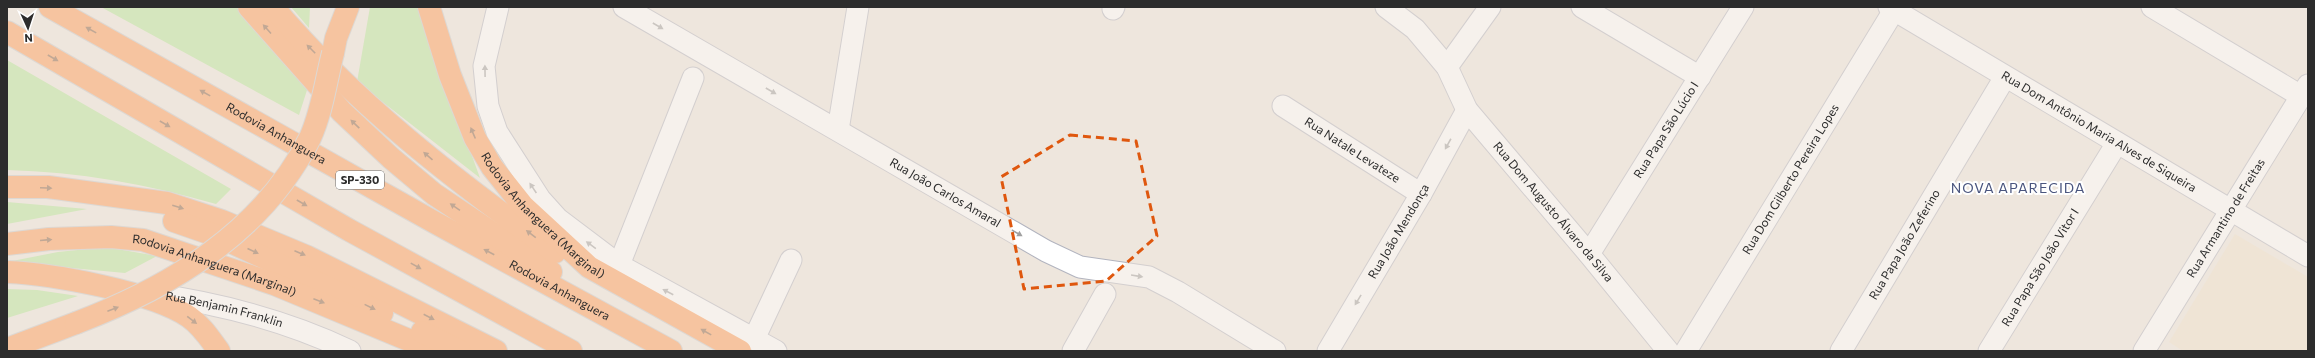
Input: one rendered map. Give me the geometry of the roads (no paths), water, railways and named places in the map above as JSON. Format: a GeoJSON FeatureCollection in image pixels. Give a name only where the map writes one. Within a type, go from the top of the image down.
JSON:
{"type":"FeatureCollection","features":[{"type":"Feature","properties":{"kind":"highway","name":"Rodovia Anhanguera"},"geometry":{"type":"LineString","coordinates":[[50,7],[434,222],[666,348]]}},
{"type":"Feature","properties":{"kind":"highway"},"geometry":{"type":"LineString","coordinates":[[249,7],[342,112],[391,158],[434,194],[666,348]]}},
{"type":"Feature","properties":{"kind":"highway"},"geometry":{"type":"LineString","coordinates":[[272,7],[293,31],[359,96],[452,176],[562,256],[589,267]]}},
{"type":"Feature","properties":{"kind":"highway"},"geometry":{"type":"LineString","coordinates":[[334,7],[336,38]]}},
{"type":"Feature","properties":{"kind":"highway"},"geometry":{"type":"LineString","coordinates":[[7,349],[119,306],[169,280],[214,251],[256,215],[282,182],[310,137],[321,103],[336,38],[348,7]]}},
{"type":"Feature","properties":{"kind":"highway","name":"Rodovia Anhanguera (Marginal)"},"geometry":{"type":"LineString","coordinates":[[430,7],[453,81],[483,152],[523,206],[589,267],[747,345]]}},
{"type":"Feature","properties":{"kind":"highway"},"geometry":{"type":"LineString","coordinates":[[7,32],[349,230],[571,351]]}},
{"type":"Feature","properties":{"kind":"highway"},"geometry":{"type":"LineString","coordinates":[[7,187],[48,188],[112,195],[167,204],[222,221],[308,257],[496,351]]}},
{"type":"Feature","properties":{"kind":"highway"},"geometry":{"type":"LineString","coordinates":[[112,195],[167,218],[220,237],[279,263],[460,351]]}},
{"type":"Feature","properties":{"kind":"highway","name":"Rodovia Anhanguera (Marginal)"},"geometry":{"type":"LineString","coordinates":[[7,244],[49,239],[105,237],[143,240],[274,284],[435,351]]}},
{"type":"Feature","properties":{"kind":"highway"},"geometry":{"type":"LineString","coordinates":[[7,272],[24,273],[93,285],[167,305],[202,328],[220,351]]}},
{"type":"Feature","properties":{"kind":"highway"},"geometry":{"type":"LineString","coordinates":[[7,337],[67,327]]}},
{"type":"Feature","properties":{"kind":"street"},"geometry":{"type":"LineString","coordinates":[[498,7],[484,66],[488,106],[497,132],[540,199],[558,219],[619,265],[747,345],[776,351]]}},
{"type":"Feature","properties":{"kind":"street","name":"Rua João Carlos Amaral"},"geometry":{"type":"LineString","coordinates":[[624,7],[1046,250],[1080,267],[1149,278],[1178,292],[1275,351]]}},
{"type":"Feature","properties":{"kind":"street"},"geometry":{"type":"LineString","coordinates":[[838,130],[858,7]]}},
{"type":"Feature","properties":{"kind":"street","name":"Rua Dom Augusto Álvaro da Silva"},"geometry":{"type":"LineString","coordinates":[[1386,7],[1415,29],[1447,67],[1467,110],[1589,254],[1668,351]]}},
{"type":"Feature","properties":{"kind":"street"},"geometry":{"type":"LineString","coordinates":[[1447,67],[1490,7]]}},
{"type":"Feature","properties":{"kind":"street"},"geometry":{"type":"LineString","coordinates":[[1582,7],[1700,76]]}},
{"type":"Feature","properties":{"kind":"street","name":"Rua Papa São Lúcio I"},"geometry":{"type":"LineString","coordinates":[[1589,254],[1743,7]]}},
{"type":"Feature","properties":{"kind":"street"},"geometry":{"type":"LineString","coordinates":[[2152,7],[2304,90]]}},
{"type":"Feature","properties":{"kind":"street","name":"Rua Dom Antônio Maria Alves de Siqueira"},"geometry":{"type":"LineString","coordinates":[[1893,8],[2005,77],[2308,256]]}},
{"type":"Feature","properties":{"kind":"street","name":"Rua Dom Gilberto Pereira Lopes"},"geometry":{"type":"LineString","coordinates":[[1686,351],[1893,8]]}},
{"type":"Feature","properties":{"kind":"street","name":"Rua Papa João Zeferino"},"geometry":{"type":"LineString","coordinates":[[1841,351],[2005,77]]}},
{"type":"Feature","properties":{"kind":"street"},"geometry":{"type":"LineString","coordinates":[[619,265],[693,78]]}},
{"type":"Feature","properties":{"kind":"street","name":"Rua Armantino de Freitas"},"geometry":{"type":"LineString","coordinates":[[2144,351],[2232,210],[2304,90]]}},
{"type":"Feature","properties":{"kind":"street","name":"Rua Natale Levateze"},"geometry":{"type":"LineString","coordinates":[[1284,106],[1421,194]]}},
{"type":"Feature","properties":{"kind":"street","name":"Rua João Mendonça"},"geometry":{"type":"LineString","coordinates":[[1328,351],[1421,194],[1467,110]]}},
{"type":"Feature","properties":{"kind":"street","name":"Rua Papa São João Vitor I"},"geometry":{"type":"LineString","coordinates":[[1989,351],[2117,143]]}},
{"type":"Feature","properties":{"kind":"street"},"geometry":{"type":"LineString","coordinates":[[747,345],[791,260]]}},
{"type":"Feature","properties":{"kind":"street","name":"Rua Benjamin Franklin"},"geometry":{"type":"LineString","coordinates":[[93,285],[199,301],[241,311],[284,323],[350,351]]}},
{"type":"Feature","properties":{"kind":"street"},"geometry":{"type":"LineString","coordinates":[[1073,351],[1105,294]]}},
{"type":"Feature","properties":{"kind":"district","name":"NOVA APARECIDA"},"geometry":{"type":"Point","coordinates":[2018,188]}}]}
